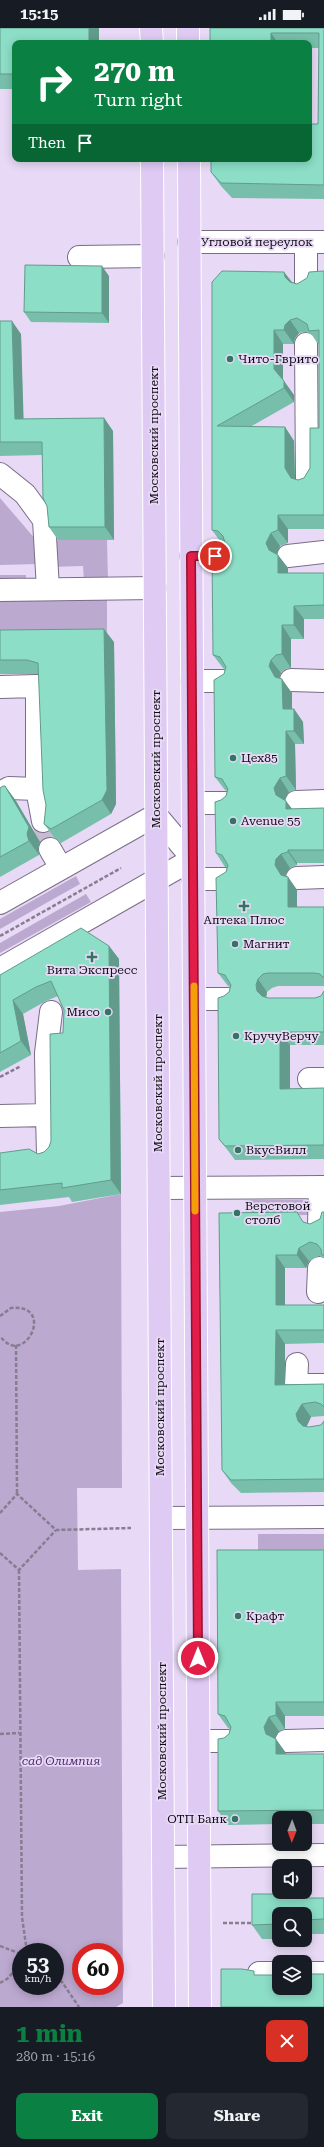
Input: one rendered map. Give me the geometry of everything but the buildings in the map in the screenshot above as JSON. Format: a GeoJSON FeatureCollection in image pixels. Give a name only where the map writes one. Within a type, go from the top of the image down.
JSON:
{"type":"FeatureCollection","features":[{"type":"Feature","properties":{"kind":"main road"},"geometry":{"type":"LineString","coordinates":[[152,28],[152,40]]}},
{"type":"Feature","properties":{"kind":"main road"},"geometry":{"type":"LineString","coordinates":[[188,28],[188,40]]}},
{"type":"Feature","properties":{"kind":"main road","name":"Московский проспект"},"geometry":{"type":"LineString","coordinates":[[152,162],[164,2007]]}},
{"type":"Feature","properties":{"kind":"main road"},"geometry":{"type":"LineString","coordinates":[[189,162],[200,2007]]}},
{"type":"Feature","properties":{"kind":"street","name":"Угловой переулок"},"geometry":{"type":"LineString","coordinates":[[190,242],[315,242]]}},
{"type":"Feature","properties":{"kind":"street"},"geometry":{"type":"LineString","coordinates":[[306,285],[315,242]]}},
{"type":"Feature","properties":{"kind":"street"},"geometry":{"type":"LineString","coordinates":[[79,257],[153,256]]}},
{"type":"Feature","properties":{"kind":"street"},"geometry":{"type":"LineString","coordinates":[[306,344],[307,481]]}},
{"type":"Feature","properties":{"kind":"street"},"geometry":{"type":"LineString","coordinates":[[0,474],[2,474],[25,494],[44,520],[48,589]]}},
{"type":"Feature","properties":{"kind":"street"},"geometry":{"type":"LineString","coordinates":[[288,556],[324,552]]}},
{"type":"Feature","properties":{"kind":"street"},"geometry":{"type":"LineString","coordinates":[[191,556],[222,556]]}},
{"type":"Feature","properties":{"kind":"street"},"geometry":{"type":"LineString","coordinates":[[0,590],[155,588]]}},
{"type":"Feature","properties":{"kind":"street"},"geometry":{"type":"LineString","coordinates":[[291,680],[324,681]]}},
{"type":"Feature","properties":{"kind":"street"},"geometry":{"type":"LineString","coordinates":[[192,681],[223,681]]}},
{"type":"Feature","properties":{"kind":"street"},"geometry":{"type":"LineString","coordinates":[[0,686],[37,686],[38,789],[43,821]]}},
{"type":"Feature","properties":{"kind":"street"},"geometry":{"type":"LineString","coordinates":[[0,792],[9,788],[38,789]]}},
{"type":"Feature","properties":{"kind":"street"},"geometry":{"type":"LineString","coordinates":[[296,802],[324,801]]}},
{"type":"Feature","properties":{"kind":"street"},"geometry":{"type":"LineString","coordinates":[[193,803],[225,803]]}},
{"type":"Feature","properties":{"kind":"street"},"geometry":{"type":"LineString","coordinates":[[0,903],[156,815],[193,869]]}},
{"type":"Feature","properties":{"kind":"street"},"geometry":{"type":"LineString","coordinates":[[50,850],[61,868]]}},
{"type":"Feature","properties":{"kind":"street"},"geometry":{"type":"LineString","coordinates":[[0,969],[156,880],[193,869],[225,879]]}},
{"type":"Feature","properties":{"kind":"street"},"geometry":{"type":"LineString","coordinates":[[297,878],[324,877]]}},
{"type":"Feature","properties":{"kind":"street"},"geometry":{"type":"LineString","coordinates":[[194,999],[228,1000]]}},
{"type":"Feature","properties":{"kind":"street"},"geometry":{"type":"LineString","coordinates":[[48,1155],[46,1053],[51,1012]]}},
{"type":"Feature","properties":{"kind":"street"},"geometry":{"type":"LineString","coordinates":[[0,1116],[47,1115]]}},
{"type":"Feature","properties":{"kind":"street"},"geometry":{"type":"LineString","coordinates":[[159,1188],[322,1187],[319,1225]]}},
{"type":"Feature","properties":{"kind":"street"},"geometry":{"type":"LineString","coordinates":[[318,1292],[319,1268]]}},
{"type":"Feature","properties":{"kind":"street"},"geometry":{"type":"LineString","coordinates":[[297,1364],[296,1385],[324,1385]]}},
{"type":"Feature","properties":{"kind":"street"},"geometry":{"type":"LineString","coordinates":[[161,1518],[324,1517]]}},
{"type":"Feature","properties":{"kind":"street"},"geometry":{"type":"LineString","coordinates":[[286,1741],[324,1740]]}},
{"type":"Feature","properties":{"kind":"street"},"geometry":{"type":"LineString","coordinates":[[199,1741],[228,1741]]}},
{"type":"Feature","properties":{"kind":"street"},"geometry":{"type":"LineString","coordinates":[[163,1857],[324,1855]]}},
{"type":"Feature","properties":{"kind":"street"},"geometry":{"type":"LineString","coordinates":[[312,1973],[324,1973]]}},
{"type":"Feature","properties":{"kind":"path"},"geometry":{"type":"LineString","coordinates":[[0,936],[121,868]]}},
{"type":"Feature","properties":{"kind":"path"},"geometry":{"type":"LineString","coordinates":[[0,1316],[8,1309],[15,1307],[23,1308],[32,1316],[34,1327],[32,1335],[24,1343],[16,1345],[8,1343],[0,1336]]}},
{"type":"Feature","properties":{"kind":"path"},"geometry":{"type":"LineString","coordinates":[[0,1513],[17,1494],[16,1345]]}},
{"type":"Feature","properties":{"kind":"path"},"geometry":{"type":"LineString","coordinates":[[17,1494],[56,1530],[131,1528]]}},
{"type":"Feature","properties":{"kind":"path"},"geometry":{"type":"LineString","coordinates":[[26,1943],[22,1917],[19,1733],[20,1570],[56,1530]]}},
{"type":"Feature","properties":{"kind":"path"},"geometry":{"type":"LineString","coordinates":[[0,1553],[20,1570]]}},
{"type":"Feature","properties":{"kind":"path"},"geometry":{"type":"LineString","coordinates":[[0,1734],[19,1733]]}},
{"type":"Feature","properties":{"kind":"path"},"geometry":{"type":"LineString","coordinates":[[219,1923],[252,1923]]}},
{"type":"Feature","properties":{"kind":"path"},"geometry":{"type":"LineString","coordinates":[[0,1946],[12,1951]]}},
{"type":"Feature","properties":{"kind":"path"},"geometry":{"type":"LineString","coordinates":[[0,1983],[12,1974]]}},
{"type":"Feature","properties":{"kind":"path"},"geometry":{"type":"LineString","coordinates":[[64,1985],[79,2007]]}},
{"type":"Feature","properties":{"kind":"green space"},"geometry":{"type":"Polygon","coordinates":[[[0,498],[37,541],[38,564],[0,565],[0,498]]]}},
{"type":"Feature","properties":{"kind":"green space"},"geometry":{"type":"Polygon","coordinates":[[[107,539],[108,579],[84,581],[83,566],[51,567],[51,540],[107,539]]]}},
{"type":"Feature","properties":{"kind":"green space"},"geometry":{"type":"Polygon","coordinates":[[[0,575],[26,575],[26,583],[0,583],[0,575]]]}},
{"type":"Feature","properties":{"kind":"green space"},"geometry":{"type":"Polygon","coordinates":[[[107,596],[107,636],[0,638],[0,597],[107,596]]]}},
{"type":"Feature","properties":{"kind":"green space"},"geometry":{"type":"Polygon","coordinates":[[[76,876],[80,884],[0,929],[0,919],[76,876]]]}},
{"type":"Feature","properties":{"kind":"green space"},"geometry":{"type":"Polygon","coordinates":[[[86,894],[91,902],[0,953],[0,943],[86,894]]]}},
{"type":"Feature","properties":{"kind":"green space","name":"сад Олимпия"},"geometry":{"type":"Polygon","coordinates":[[[121,1194],[122,1488],[77,1488],[78,1570],[121,1569],[123,1943],[72,1943],[72,1995],[123,1995],[123,2003],[116,2007],[0,2007],[0,1212],[59,1206],[121,1194]]]}},
{"type":"Feature","properties":{"kind":"green space"},"geometry":{"type":"Polygon","coordinates":[[[245,1200],[309,1200],[309,1215],[245,1216],[245,1200]]]}},
{"type":"Feature","properties":{"kind":"green space"},"geometry":{"type":"Polygon","coordinates":[[[258,1534],[324,1534],[324,1552],[258,1552],[258,1534]]]}},
{"type":"Feature","properties":{"kind":"tunnel"},"geometry":{"type":"LineString","coordinates":[[43,821],[50,849]]}},
{"type":"Feature","properties":{"kind":"slow traffic"},"geometry":{"type":"LineString","coordinates":[[194,986],[195,1211]]}},
{"type":"Feature","properties":{"kind":"place","name":"Чито-Гврито"},"geometry":{"type":"Point","coordinates":[230,359]}},
{"type":"Feature","properties":{"kind":"place","name":"Цех85"},"geometry":{"type":"Point","coordinates":[233,758]}},
{"type":"Feature","properties":{"kind":"place","name":"Avenue 55"},"geometry":{"type":"Point","coordinates":[233,821]}},
{"type":"Feature","properties":{"kind":"place","name":"Аптека Плюс"},"geometry":{"type":"Point","coordinates":[244,906]}},
{"type":"Feature","properties":{"kind":"place","name":"Магнит"},"geometry":{"type":"Point","coordinates":[235,944]}},
{"type":"Feature","properties":{"kind":"place","name":"Вита Экспресс"},"geometry":{"type":"Point","coordinates":[92,957]}},
{"type":"Feature","properties":{"kind":"place","name":"Мисо"},"geometry":{"type":"Point","coordinates":[108,1012]}},
{"type":"Feature","properties":{"kind":"place","name":"КручуВерчу"},"geometry":{"type":"Point","coordinates":[236,1036]}},
{"type":"Feature","properties":{"kind":"place","name":"ВкусВилл"},"geometry":{"type":"Point","coordinates":[238,1150]}},
{"type":"Feature","properties":{"kind":"place","name":"Верстовой столб"},"geometry":{"type":"Point","coordinates":[237,1213]}},
{"type":"Feature","properties":{"kind":"place","name":"Крафт"},"geometry":{"type":"Point","coordinates":[238,1616]}},
{"type":"Feature","properties":{"kind":"place","name":"ОТП Банк"},"geometry":{"type":"Point","coordinates":[235,1819]}},
{"type":"Feature","properties":{"kind":"route"},"geometry":{"type":"LineString","coordinates":[[198,1658],[191,556],[215,556]]}}]}
